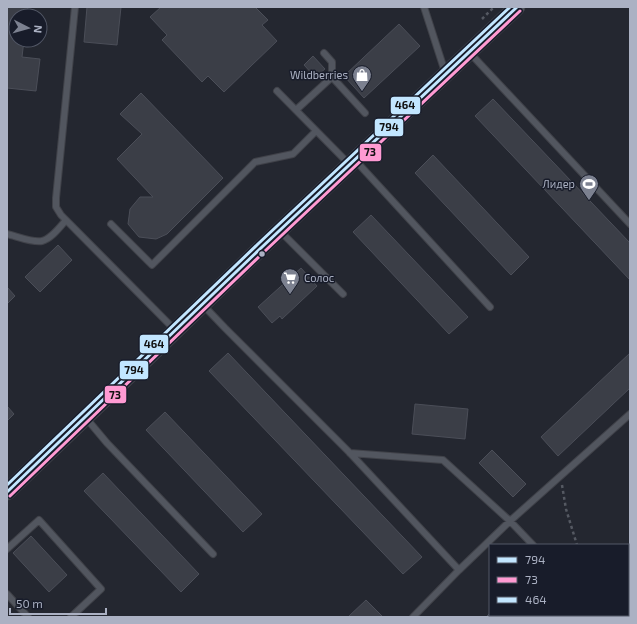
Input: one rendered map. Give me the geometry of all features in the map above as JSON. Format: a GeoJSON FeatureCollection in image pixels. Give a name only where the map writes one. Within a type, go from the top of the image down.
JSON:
{"type":"FeatureCollection","features":[{"type":"Feature","properties":{"kind":"street"},"geometry":{"type":"LineString","coordinates":[[7,492],[352,162],[517,7]]}},
{"type":"Feature","properties":{"kind":"lane"},"geometry":{"type":"LineString","coordinates":[[75,7],[56,207],[61,215],[176,331]]}},
{"type":"Feature","properties":{"kind":"lane"},"geometry":{"type":"LineString","coordinates":[[424,7],[446,74]]}},
{"type":"Feature","properties":{"kind":"lane"},"geometry":{"type":"LineString","coordinates":[[469,52],[630,224]]}},
{"type":"Feature","properties":{"kind":"lane"},"geometry":{"type":"LineString","coordinates":[[324,53],[332,62],[332,77],[365,113]]}},
{"type":"Feature","properties":{"kind":"lane"},"geometry":{"type":"LineString","coordinates":[[296,110],[332,77]]}},
{"type":"Feature","properties":{"kind":"lane"},"geometry":{"type":"LineString","coordinates":[[277,91],[316,131],[352,162],[490,307]]}},
{"type":"Feature","properties":{"kind":"lane"},"geometry":{"type":"LineString","coordinates":[[111,224],[152,265],[255,162],[293,154],[316,131]]}},
{"type":"Feature","properties":{"kind":"lane"},"geometry":{"type":"LineString","coordinates":[[7,234],[35,241],[42,241],[49,237],[66,220]]}},
{"type":"Feature","properties":{"kind":"lane"},"geometry":{"type":"LineString","coordinates":[[280,231],[342,294]]}},
{"type":"Feature","properties":{"kind":"lane"},"geometry":{"type":"LineString","coordinates":[[203,305],[350,453],[459,570]]}},
{"type":"Feature","properties":{"kind":"lane"},"geometry":{"type":"LineString","coordinates":[[413,617],[510,521],[630,414]]}},
{"type":"Feature","properties":{"kind":"lane"},"geometry":{"type":"LineString","coordinates":[[86,418],[107,443],[212,554]]}},
{"type":"Feature","properties":{"kind":"lane"},"geometry":{"type":"LineString","coordinates":[[350,453],[443,460],[510,521],[532,544]]}},
{"type":"Feature","properties":{"kind":"lane"},"geometry":{"type":"LineString","coordinates":[[7,549],[39,520],[101,589],[71,617]]}},
{"type":"Feature","properties":{"kind":"lane"},"geometry":{"type":"LineString","coordinates":[[7,594],[28,617]]}},
{"type":"Feature","properties":{"kind":"path"},"geometry":{"type":"LineString","coordinates":[[561,476],[566,509],[577,544]]}},
{"type":"Feature","properties":{"kind":"building"},"geometry":{"type":"Polygon","coordinates":[[[7,7],[28,7],[8,8],[8,48],[23,48],[22,57],[40,59],[36,91],[7,88],[7,7]]]}},
{"type":"Feature","properties":{"kind":"building"},"geometry":{"type":"Polygon","coordinates":[[[87,7],[121,7],[117,45],[84,42],[87,7]]]}},
{"type":"Feature","properties":{"kind":"building"},"geometry":{"type":"Polygon","coordinates":[[[161,7],[255,7],[268,20],[262,25],[277,41],[224,92],[208,76],[202,82],[162,40],[167,35],[150,17],[161,7]]]}},
{"type":"Feature","properties":{"kind":"building"},"geometry":{"type":"Polygon","coordinates":[[[399,24],[420,46],[364,98],[344,76],[399,24]]]}},
{"type":"Feature","properties":{"kind":"building"},"geometry":{"type":"Polygon","coordinates":[[[313,56],[325,69],[315,77],[304,65],[313,56]]]}},
{"type":"Feature","properties":{"kind":"building"},"geometry":{"type":"Polygon","coordinates":[[[141,93],[223,178],[167,234],[156,239],[139,237],[128,224],[130,209],[140,197],[153,197],[117,159],[142,134],[120,114],[141,93]]]}},
{"type":"Feature","properties":{"kind":"building"},"geometry":{"type":"Polygon","coordinates":[[[493,99],[630,243],[630,280],[475,116],[493,99]]]}},
{"type":"Feature","properties":{"kind":"building"},"geometry":{"type":"Polygon","coordinates":[[[433,155],[529,257],[511,275],[415,173],[433,155]]]}},
{"type":"Feature","properties":{"kind":"building"},"geometry":{"type":"Polygon","coordinates":[[[371,215],[468,317],[449,334],[353,232],[371,215]]]}},
{"type":"Feature","properties":{"kind":"building"},"geometry":{"type":"Polygon","coordinates":[[[58,245],[72,260],[40,292],[25,277],[58,245]]]}},
{"type":"Feature","properties":{"kind":"building","name":"Солос"},"geometry":{"type":"Polygon","coordinates":[[[301,268],[317,286],[282,319],[280,316],[272,323],[258,307],[301,268]]]}},
{"type":"Feature","properties":{"kind":"building"},"geometry":{"type":"Polygon","coordinates":[[[7,287],[15,296],[7,304],[7,287]]]}},
{"type":"Feature","properties":{"kind":"building"},"geometry":{"type":"Polygon","coordinates":[[[228,353],[422,557],[403,574],[209,371],[228,353]]]}},
{"type":"Feature","properties":{"kind":"building"},"geometry":{"type":"Polygon","coordinates":[[[630,353],[630,388],[558,456],[541,437],[630,353]]]}},
{"type":"Feature","properties":{"kind":"building"},"geometry":{"type":"Polygon","coordinates":[[[415,404],[468,409],[465,439],[412,434],[415,404]]]}},
{"type":"Feature","properties":{"kind":"building"},"geometry":{"type":"Polygon","coordinates":[[[7,406],[14,414],[7,421],[7,406]]]}},
{"type":"Feature","properties":{"kind":"building"},"geometry":{"type":"Polygon","coordinates":[[[165,412],[262,514],[243,532],[146,430],[165,412]]]}},
{"type":"Feature","properties":{"kind":"building"},"geometry":{"type":"Polygon","coordinates":[[[492,450],[526,484],[513,497],[479,463],[492,450]]]}},
{"type":"Feature","properties":{"kind":"building"},"geometry":{"type":"Polygon","coordinates":[[[103,473],[199,574],[181,592],[84,491],[103,473]]]}},
{"type":"Feature","properties":{"kind":"building"},"geometry":{"type":"Polygon","coordinates":[[[31,536],[67,575],[49,592],[13,553],[31,536]]]}},
{"type":"Feature","properties":{"kind":"building"},"geometry":{"type":"Polygon","coordinates":[[[366,600],[383,617],[348,617],[366,600]]]}},
{"type":"Feature","properties":{"kind":"building"},"geometry":{"type":"Polygon","coordinates":[[[489,614],[489,616],[522,616],[521,617],[486,617],[489,614]]]}},
{"type":"Feature","properties":{"kind":"transit line","name":"464"},"geometry":{"type":"LineString","coordinates":[[7,485],[259,243],[510,7]]}},
{"type":"Feature","properties":{"kind":"transit line","name":"794"},"geometry":{"type":"LineString","coordinates":[[7,492],[262,247],[517,7]]}},
{"type":"Feature","properties":{"kind":"transit line","name":"73"},"geometry":{"type":"LineString","coordinates":[[10,496],[265,251],[520,11]]}},
{"type":"Feature","properties":{"kind":"place","name":"Wildberries"},"geometry":{"type":"Point","coordinates":[362,92]}},
{"type":"Feature","properties":{"kind":"place","name":"Лидер"},"geometry":{"type":"Point","coordinates":[589,201]}},
{"type":"Feature","properties":{"kind":"place","name":"Солос"},"geometry":{"type":"Point","coordinates":[290,295]}}]}
